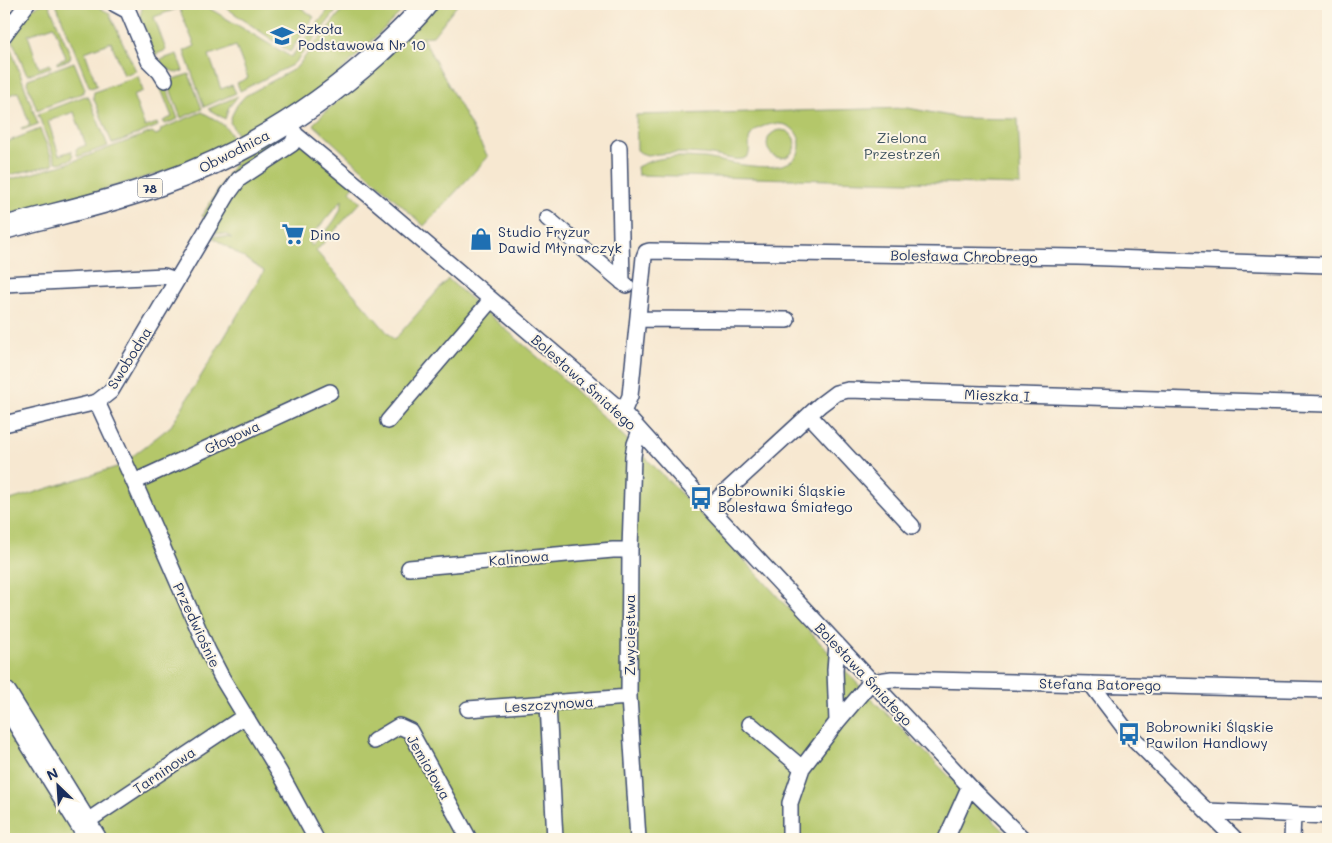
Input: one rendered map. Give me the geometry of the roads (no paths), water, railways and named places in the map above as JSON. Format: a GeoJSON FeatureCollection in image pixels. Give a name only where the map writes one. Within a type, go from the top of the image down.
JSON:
{"type":"FeatureCollection","features":[{"type":"Feature","properties":{"kind":"highway"},"geometry":{"type":"LineString","coordinates":[[4,695],[88,832]]}},
{"type":"Feature","properties":{"kind":"main road","name":"Obwodnica"},"geometry":{"type":"LineString","coordinates":[[4,228],[110,200],[158,185],[208,166],[292,129],[323,99],[395,37],[426,4]]}},
{"type":"Feature","properties":{"kind":"street"},"geometry":{"type":"LineString","coordinates":[[4,34],[27,4]]}},
{"type":"Feature","properties":{"kind":"street"},"geometry":{"type":"LineString","coordinates":[[115,4],[128,11],[149,61],[165,80]]}},
{"type":"Feature","properties":{"kind":"street","name":"Swobodna"},"geometry":{"type":"LineString","coordinates":[[4,424],[97,402],[111,391],[228,194],[239,179],[292,144],[292,129]]}},
{"type":"Feature","properties":{"kind":"street","name":"Bolesława Śmiałego"},"geometry":{"type":"LineString","coordinates":[[292,129],[622,412],[871,682],[971,788],[1023,839]]}},
{"type":"Feature","properties":{"kind":"street"},"geometry":{"type":"LineString","coordinates":[[619,147],[622,282]]}},
{"type":"Feature","properties":{"kind":"street"},"geometry":{"type":"LineString","coordinates":[[547,218],[640,297]]}},
{"type":"Feature","properties":{"kind":"street","name":"Bolesława Chrobrego"},"geometry":{"type":"LineString","coordinates":[[622,412],[630,396],[644,256],[646,252],[650,251],[1080,257],[1328,265]]}},
{"type":"Feature","properties":{"kind":"street"},"geometry":{"type":"LineString","coordinates":[[4,284],[164,276],[176,280]]}},
{"type":"Feature","properties":{"kind":"street"},"geometry":{"type":"LineString","coordinates":[[388,421],[491,300]]}},
{"type":"Feature","properties":{"kind":"street"},"geometry":{"type":"LineString","coordinates":[[638,318],[787,320]]}},
{"type":"Feature","properties":{"kind":"street","name":"Mieszka I"},"geometry":{"type":"LineString","coordinates":[[709,507],[831,396],[848,390],[1328,404]]}},
{"type":"Feature","properties":{"kind":"street","name":"Głogowa"},"geometry":{"type":"LineString","coordinates":[[134,482],[330,392]]}},
{"type":"Feature","properties":{"kind":"street","name":"Przedwiośnie"},"geometry":{"type":"LineString","coordinates":[[97,402],[208,651],[222,678],[280,773],[316,839]]}},
{"type":"Feature","properties":{"kind":"street"},"geometry":{"type":"LineString","coordinates":[[809,415],[912,526]]}},
{"type":"Feature","properties":{"kind":"street","name":"Zwycięstwa"},"geometry":{"type":"LineString","coordinates":[[638,839],[629,697],[633,456],[640,431]]}},
{"type":"Feature","properties":{"kind":"street","name":"Kalinowa"},"geometry":{"type":"LineString","coordinates":[[409,568],[630,550]]}},
{"type":"Feature","properties":{"kind":"street"},"geometry":{"type":"LineString","coordinates":[[836,722],[835,670],[837,644]]}},
{"type":"Feature","properties":{"kind":"street","name":"Stefana Batorego"},"geometry":{"type":"LineString","coordinates":[[871,682],[892,679],[1328,690]]}},
{"type":"Feature","properties":{"kind":"street"},"geometry":{"type":"LineString","coordinates":[[790,839],[790,803],[802,768],[836,722],[871,682]]}},
{"type":"Feature","properties":{"kind":"street"},"geometry":{"type":"LineString","coordinates":[[1091,684],[1129,734],[1235,839]]}},
{"type":"Feature","properties":{"kind":"street","name":"Leszczynowa"},"geometry":{"type":"LineString","coordinates":[[468,709],[629,697]]}},
{"type":"Feature","properties":{"kind":"street"},"geometry":{"type":"LineString","coordinates":[[548,704],[555,839]]}},
{"type":"Feature","properties":{"kind":"street","name":"Tarninowa"},"geometry":{"type":"LineString","coordinates":[[88,832],[245,716]]}},
{"type":"Feature","properties":{"kind":"street"},"geometry":{"type":"LineString","coordinates":[[750,724],[802,768]]}},
{"type":"Feature","properties":{"kind":"street","name":"Jemiołowa"},"geometry":{"type":"LineString","coordinates":[[374,741],[399,726],[410,731],[469,839]]}},
{"type":"Feature","properties":{"kind":"street"},"geometry":{"type":"LineString","coordinates":[[946,839],[967,792],[971,788]]}},
{"type":"Feature","properties":{"kind":"street"},"geometry":{"type":"LineString","coordinates":[[1207,811],[1328,816]]}},
{"type":"Feature","properties":{"kind":"street"},"geometry":{"type":"LineString","coordinates":[[1292,839],[1293,815]]}},
{"type":"Feature","properties":{"kind":"place","name":"Szkoła Podstawowa Nr 10"},"geometry":{"type":"Point","coordinates":[282,36]}},
{"type":"Feature","properties":{"kind":"place","name":"Dino"},"geometry":{"type":"Point","coordinates":[293,234]}},
{"type":"Feature","properties":{"kind":"place","name":"Studio Fryzur Dawid Młynarczyk"},"geometry":{"type":"Point","coordinates":[481,239]}},
{"type":"Feature","properties":{"kind":"place","name":"Bobrowniki Śląskie Bolesława Śmiałego"},"geometry":{"type":"Point","coordinates":[701,498]}},
{"type":"Feature","properties":{"kind":"place","name":"Bobrowniki Śląskie Pawilon Handlowy"},"geometry":{"type":"Point","coordinates":[1129,734]}},
{"type":"Feature","properties":{"kind":"park label","name":"Zielona Przestrzeń"},"geometry":{"type":"Point","coordinates":[902,146]}}]}
